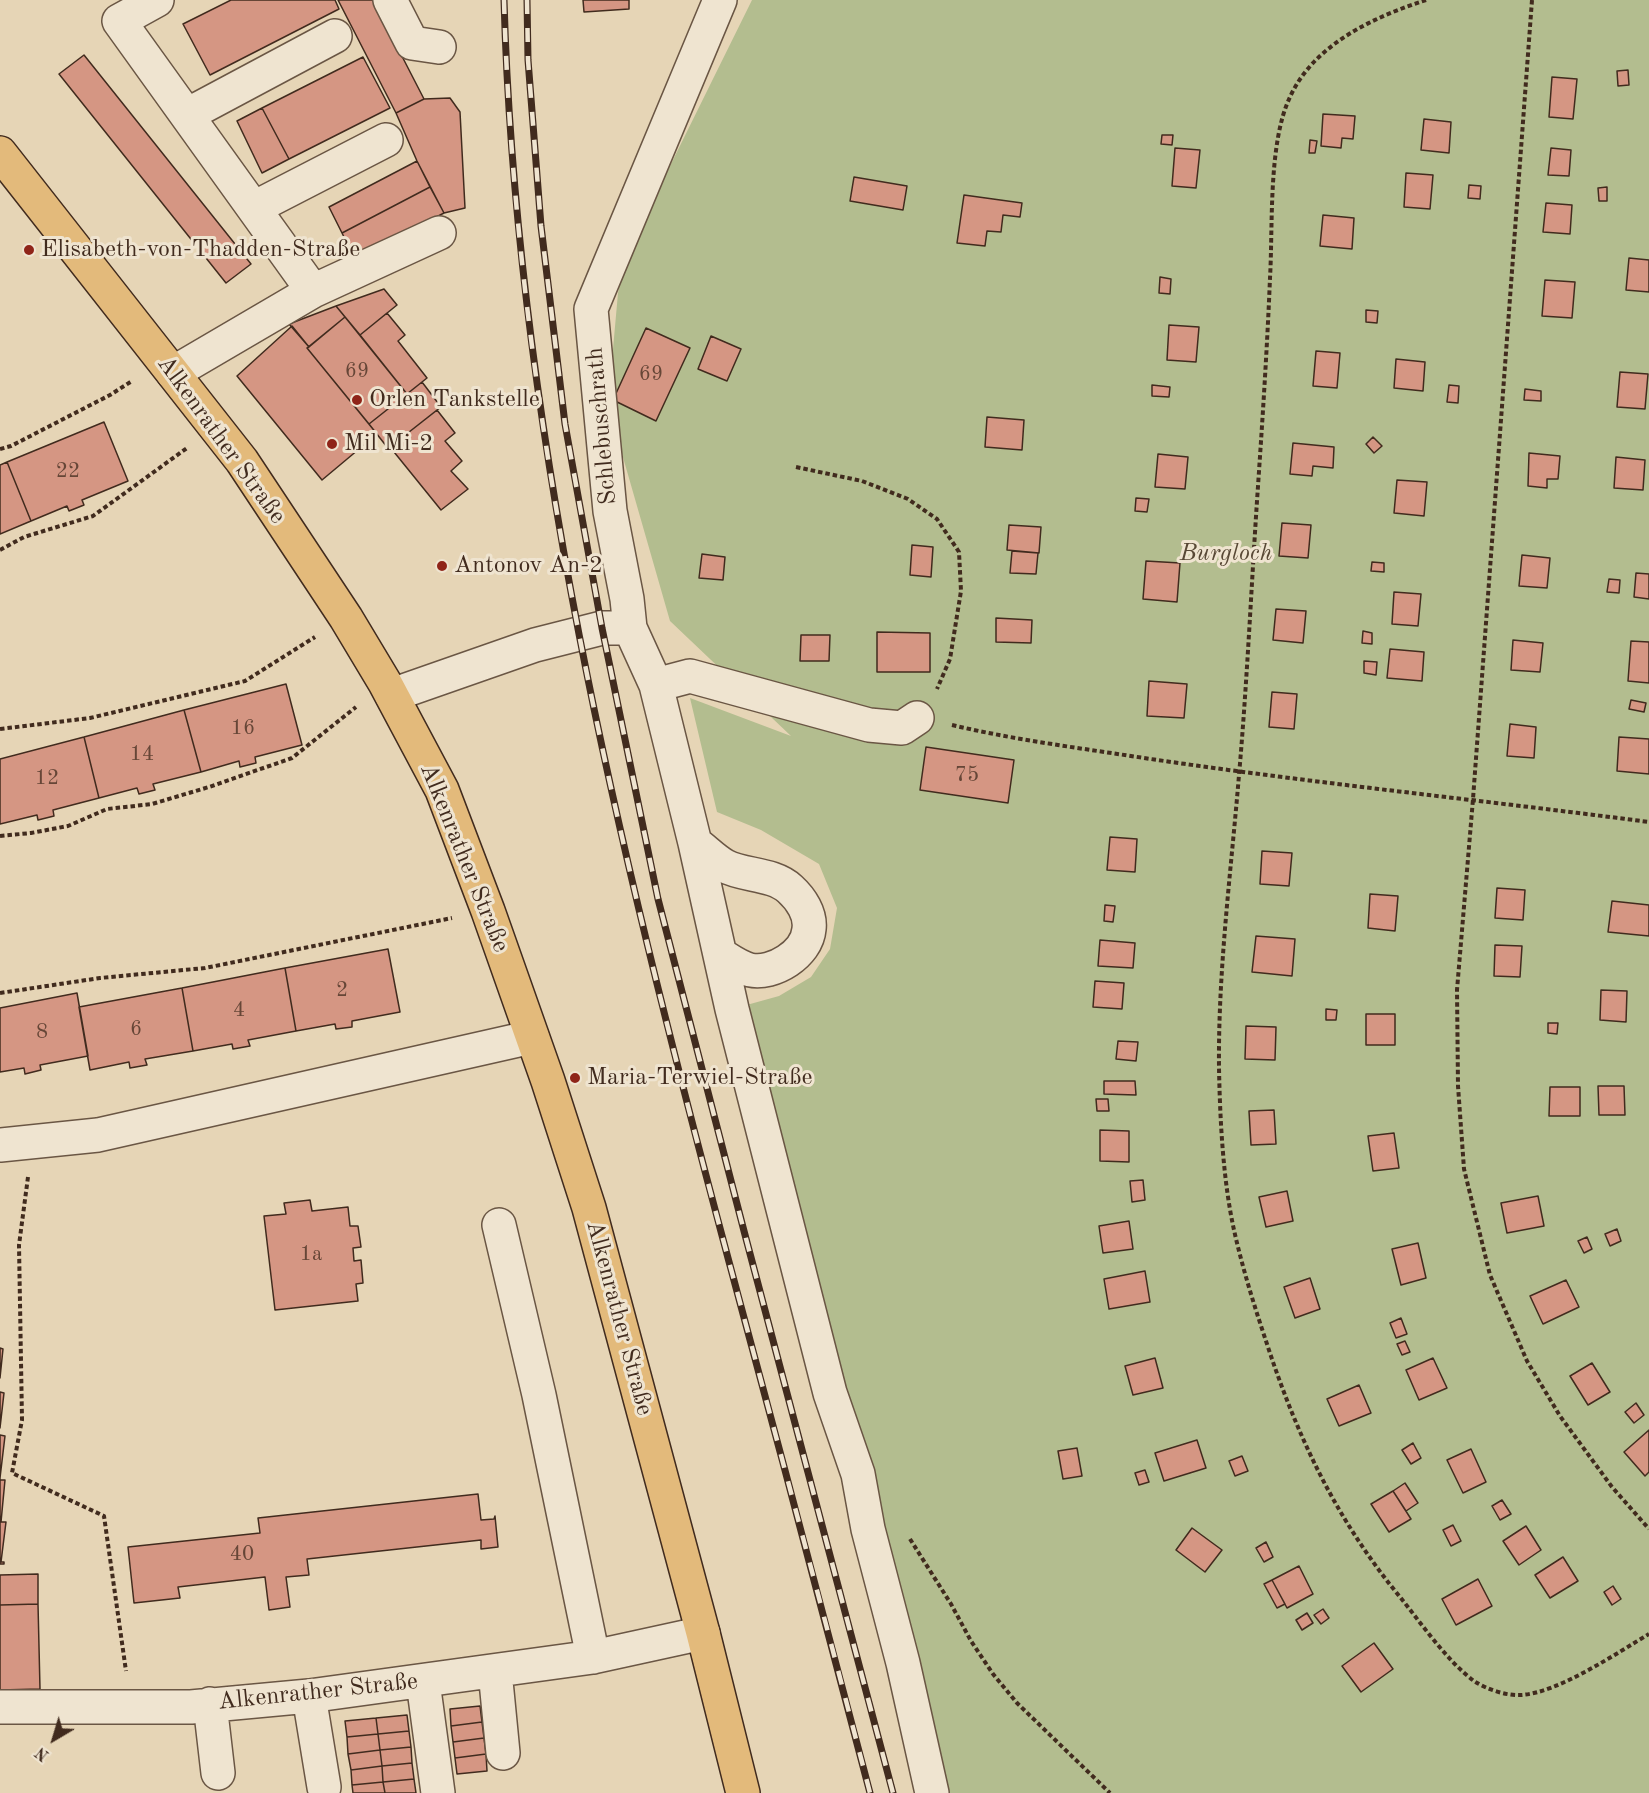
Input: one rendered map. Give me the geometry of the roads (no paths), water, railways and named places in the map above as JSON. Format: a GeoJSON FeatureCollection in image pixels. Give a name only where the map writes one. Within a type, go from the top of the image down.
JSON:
{"type":"FeatureCollection","features":[{"type":"Feature","properties":{"kind":"main road","name":"Alkenrather Straße"},"geometry":{"type":"LineString","coordinates":[[0,153],[242,462],[346,618],[442,790],[488,911],[590,1208],[743,1793]]}},
{"type":"Feature","properties":{"kind":"street"},"geometry":{"type":"LineString","coordinates":[[157,0],[119,21],[314,291]]}},
{"type":"Feature","properties":{"kind":"street"},"geometry":{"type":"LineString","coordinates":[[390,0],[412,43],[439,47]]}},
{"type":"Feature","properties":{"kind":"street","name":"Schlebuschrath"},"geometry":{"type":"LineString","coordinates":[[720,0],[591,309],[610,511],[627,599],[630,628],[657,685],[732,1009],[830,1393],[858,1474],[868,1529],[903,1663],[932,1793]]}},
{"type":"Feature","properties":{"kind":"street"},"geometry":{"type":"LineString","coordinates":[[187,114],[335,36]]}},
{"type":"Feature","properties":{"kind":"street"},"geometry":{"type":"LineString","coordinates":[[254,208],[386,140]]}},
{"type":"Feature","properties":{"kind":"street"},"geometry":{"type":"LineString","coordinates":[[165,364],[439,233]]}},
{"type":"Feature","properties":{"kind":"street"},"geometry":{"type":"LineString","coordinates":[[388,690],[535,645],[602,628],[630,628]]}},
{"type":"Feature","properties":{"kind":"street"},"geometry":{"type":"LineString","coordinates":[[657,685],[690,676],[868,725],[902,728],[917,718]]}},
{"type":"Feature","properties":{"kind":"street"},"geometry":{"type":"LineString","coordinates":[[695,843],[726,867],[760,875],[789,887],[806,907],[809,930],[800,949],[786,963],[768,970],[749,970],[721,955]]}},
{"type":"Feature","properties":{"kind":"street"},"geometry":{"type":"LineString","coordinates":[[15,1144],[98,1135],[532,1037]]}},
{"type":"Feature","properties":{"kind":"street"},"geometry":{"type":"LineString","coordinates":[[499,1225],[539,1395],[592,1657]]}},
{"type":"Feature","properties":{"kind":"street","name":"Alkenrather Straße"},"geometry":{"type":"LineString","coordinates":[[0,1707],[190,1707],[309,1696],[592,1657],[703,1633]]}},
{"type":"Feature","properties":{"kind":"street"},"geometry":{"type":"LineString","coordinates":[[495,1671],[503,1753]]}},
{"type":"Feature","properties":{"kind":"street"},"geometry":{"type":"LineString","coordinates":[[423,1682],[438,1793]]}},
{"type":"Feature","properties":{"kind":"street"},"geometry":{"type":"LineString","coordinates":[[309,1696],[324,1787]]}},
{"type":"Feature","properties":{"kind":"street"},"geometry":{"type":"LineString","coordinates":[[210,1704],[218,1773]]}},
{"type":"Feature","properties":{"kind":"railway"},"geometry":{"type":"LineString","coordinates":[[504,0],[513,160],[529,319],[551,478],[579,635],[648,948],[870,1793]]}},
{"type":"Feature","properties":{"kind":"railway"},"geometry":{"type":"LineString","coordinates":[[527,0],[528,60],[541,226],[565,424],[602,628],[658,899],[893,1793]]}},
{"type":"Feature","properties":{"kind":"place","name":"Elisabeth-von-Thadden-Straße"},"geometry":{"type":"Point","coordinates":[29,250]}},
{"type":"Feature","properties":{"kind":"place","name":"Orlen Tankstelle"},"geometry":{"type":"Point","coordinates":[357,400]}},
{"type":"Feature","properties":{"kind":"place","name":"Mil Mi-2"},"geometry":{"type":"Point","coordinates":[332,444]}},
{"type":"Feature","properties":{"kind":"place","name":"Antonov An-2"},"geometry":{"type":"Point","coordinates":[442,566]}},
{"type":"Feature","properties":{"kind":"place","name":"Maria-Terwiel-Straße"},"geometry":{"type":"Point","coordinates":[575,1078]}},
{"type":"Feature","properties":{"kind":"park label","name":"Burgloch"},"geometry":{"type":"Point","coordinates":[1226,554]}}]}
